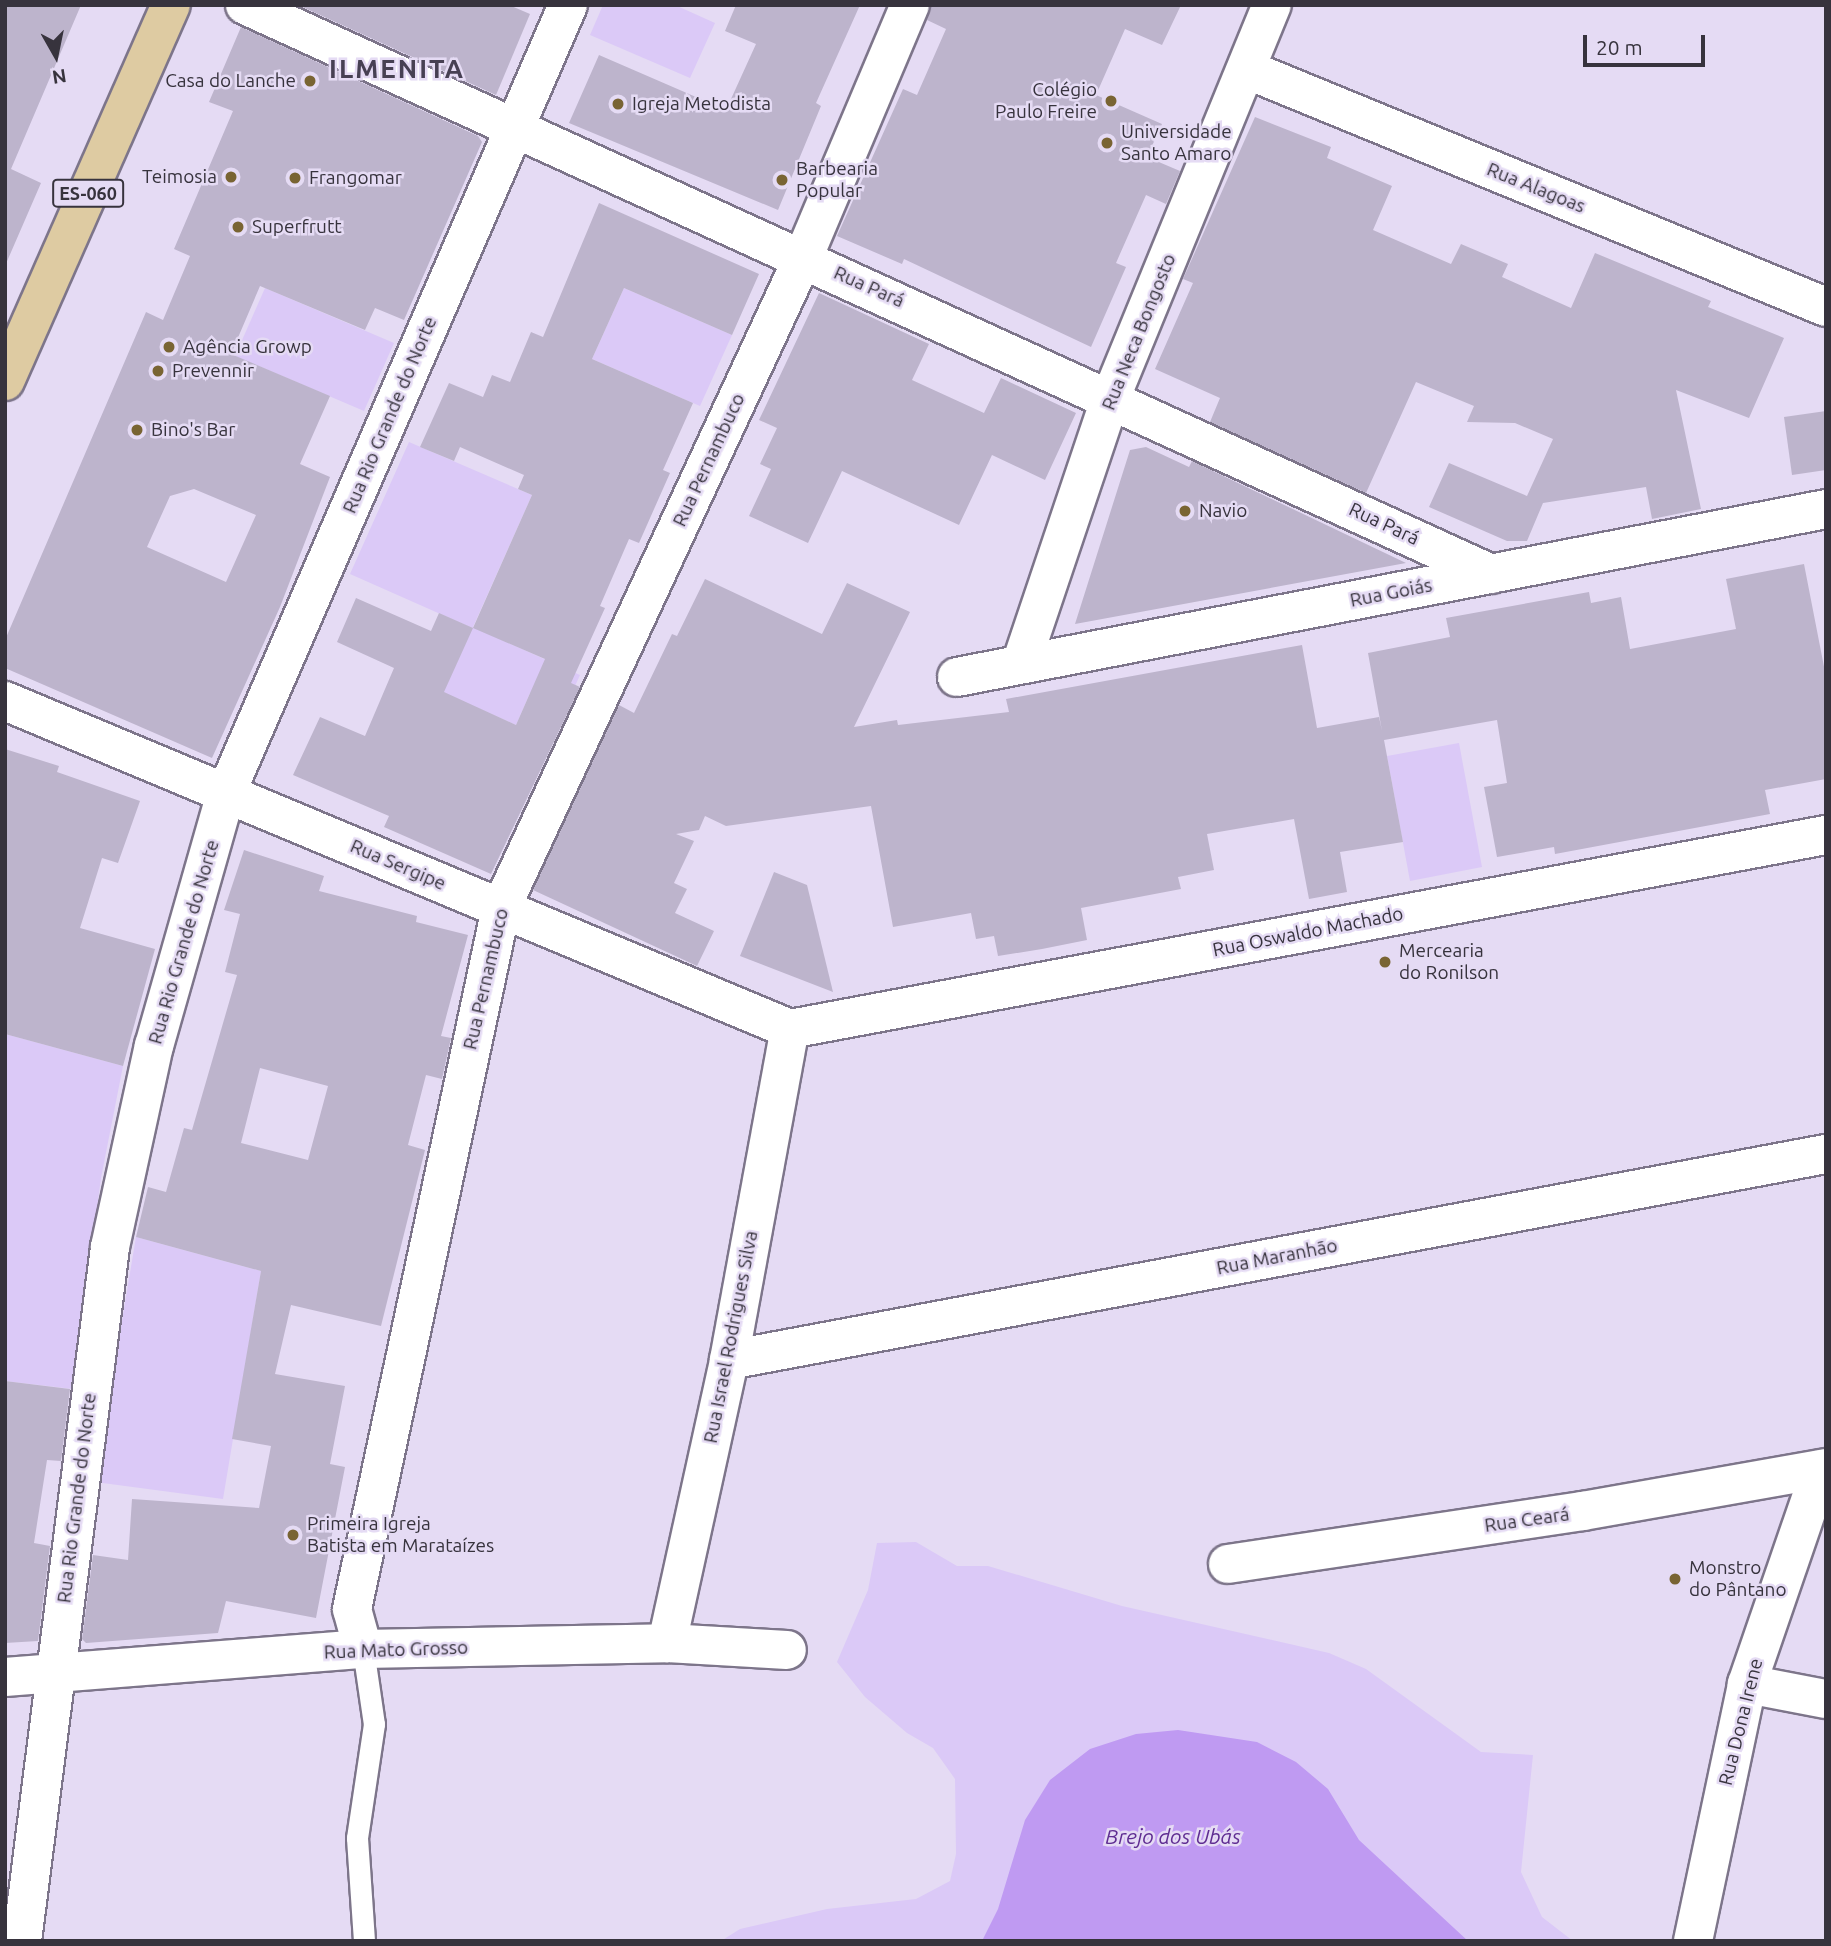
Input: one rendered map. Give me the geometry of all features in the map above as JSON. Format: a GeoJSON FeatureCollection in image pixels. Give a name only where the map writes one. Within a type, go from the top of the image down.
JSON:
{"type":"FeatureCollection","features":[{"type":"Feature","properties":{"kind":"main road","name":"ES-060"},"geometry":{"type":"LineString","coordinates":[[5,381],[171,5]]}},
{"type":"Feature","properties":{"kind":"street","name":"Rua Pará"},"geometry":{"type":"LineString","coordinates":[[245,5],[1111,397],[1491,574]]}},
{"type":"Feature","properties":{"kind":"street","name":"Rua Rio Grande do Norte"},"geometry":{"type":"LineString","coordinates":[[22,1941],[110,1247],[154,1046],[226,793],[568,5]]}},
{"type":"Feature","properties":{"kind":"street","name":"Rua Pernambuco"},"geometry":{"type":"LineString","coordinates":[[363,1649],[352,1609],[500,908],[803,258],[910,5]]}},
{"type":"Feature","properties":{"kind":"street","name":"Rua Neca Bongosto"},"geometry":{"type":"LineString","coordinates":[[1021,664],[1111,397],[1272,5]]}},
{"type":"Feature","properties":{"kind":"street","name":"Rua Alagoas"},"geometry":{"type":"LineString","coordinates":[[1246,69],[1826,307]]}},
{"type":"Feature","properties":{"kind":"street","name":"Rua Goiás"},"geometry":{"type":"LineString","coordinates":[[957,677],[1491,574],[1824,518]]}},
{"type":"Feature","properties":{"kind":"street","name":"Rua Sergipe"},"geometry":{"type":"LineString","coordinates":[[5,701],[790,1029]]}},
{"type":"Feature","properties":{"kind":"street","name":"Rua Oswaldo Machado"},"geometry":{"type":"LineString","coordinates":[[790,1029],[1826,835]]}},
{"type":"Feature","properties":{"kind":"street","name":"Rua Israel Rodrigues Silva"},"geometry":{"type":"LineString","coordinates":[[667,1643],[729,1360],[790,1029]]}},
{"type":"Feature","properties":{"kind":"street","name":"Rua Maranhão"},"geometry":{"type":"LineString","coordinates":[[729,1360],[1826,1154]]}},
{"type":"Feature","properties":{"kind":"street","name":"Rua Ceará"},"geometry":{"type":"LineString","coordinates":[[1228,1564],[1583,1511],[1824,1468]]}},
{"type":"Feature","properties":{"kind":"street","name":"Rua Dona Irene"},"geometry":{"type":"LineString","coordinates":[[1693,1941],[1747,1684],[1824,1468]]}},
{"type":"Feature","properties":{"kind":"street","name":"Rua Mato Grosso"},"geometry":{"type":"LineString","coordinates":[[5,1677],[363,1649],[667,1643],[787,1650]]}},
{"type":"Feature","properties":{"kind":"street"},"geometry":{"type":"LineString","coordinates":[[1747,1684],[1826,1699]]}},
{"type":"Feature","properties":{"kind":"lane","name":"Rua Pernambuco"},"geometry":{"type":"LineString","coordinates":[[363,1649],[374,1724],[357,1838],[364,1941]]}},
{"type":"Feature","properties":{"kind":"shaded area"},"geometry":{"type":"Polygon","coordinates":[[[603,5],[675,5],[715,23],[690,78],[590,35],[603,5]]]}},
{"type":"Feature","properties":{"kind":"shaded area"},"geometry":{"type":"Polygon","coordinates":[[[265,288],[394,343],[364,411],[235,356],[265,288]]]}},
{"type":"Feature","properties":{"kind":"shaded area"},"geometry":{"type":"Polygon","coordinates":[[[624,288],[732,335],[700,406],[592,359],[624,288]]]}},
{"type":"Feature","properties":{"kind":"shaded area"},"geometry":{"type":"Polygon","coordinates":[[[409,442],[532,495],[473,627],[580,675],[565,708],[530,693],[516,725],[443,693],[472,628],[350,574],[409,442]]]}},
{"type":"Feature","properties":{"kind":"shaded area"},"geometry":{"type":"Polygon","coordinates":[[[1459,743],[1482,867],[1410,881],[1387,756],[1459,743]]]}},
{"type":"Feature","properties":{"kind":"shaded area"},"geometry":{"type":"Polygon","coordinates":[[[5,1034],[123,1066],[101,1178],[73,1389],[5,1381],[5,1034]]]}},
{"type":"Feature","properties":{"kind":"shaded area"},"geometry":{"type":"Polygon","coordinates":[[[136,1237],[261,1271],[223,1499],[95,1482],[136,1237]]]}},
{"type":"Feature","properties":{"kind":"shaded area"},"geometry":{"type":"Polygon","coordinates":[[[916,1542],[957,1566],[988,1566],[1122,1606],[1329,1653],[1366,1669],[1481,1752],[1533,1755],[1521,1872],[1542,1917],[1573,1941],[721,1941],[740,1929],[827,1909],[916,1899],[950,1881],[956,1854],[955,1779],[933,1748],[907,1733],[865,1697],[837,1662],[868,1590],[877,1543],[916,1542]]]}},
{"type":"Feature","properties":{"kind":"water","name":"Brejo dos Ubás"},"geometry":{"type":"Polygon","coordinates":[[[1178,1730],[1257,1742],[1296,1762],[1328,1789],[1359,1840],[1468,1941],[982,1941],[998,1909],[1025,1820],[1050,1780],[1090,1749],[1136,1734],[1178,1730]]]}},
{"type":"Feature","properties":{"kind":"building"},"geometry":{"type":"Polygon","coordinates":[[[5,5],[81,5],[11,169],[41,183],[5,266],[5,5]]]}},
{"type":"Feature","properties":{"kind":"building"},"geometry":{"type":"Polygon","coordinates":[[[298,5],[509,5],[530,14],[496,95],[298,5]]]}},
{"type":"Feature","properties":{"kind":"building"},"geometry":{"type":"Polygon","coordinates":[[[736,5],[860,5],[816,103],[821,106],[778,210],[569,123],[599,55],[726,110],[756,44],[725,31],[736,5]]]}},
{"type":"Feature","properties":{"kind":"building"},"geometry":{"type":"Polygon","coordinates":[[[931,5],[1181,5],[1162,45],[1125,29],[1096,95],[1162,124],[1147,157],[1180,171],[1166,204],[1146,195],[1116,263],[1126,267],[1091,347],[904,259],[902,264],[837,236],[903,89],[917,95],[946,29],[927,20],[931,5]]]}},
{"type":"Feature","properties":{"kind":"building"},"geometry":{"type":"Polygon","coordinates":[[[241,27],[478,136],[482,142],[404,320],[375,308],[365,330],[260,286],[231,354],[330,396],[300,464],[330,477],[280,607],[212,758],[5,668],[5,640],[146,312],[163,320],[190,256],[174,249],[233,111],[209,102],[241,27]],[[194,489],[170,496],[147,547],[226,582],[256,515],[194,489]]]}},
{"type":"Feature","properties":{"kind":"building"},"geometry":{"type":"Polygon","coordinates":[[[1255,117],[1331,147],[1327,158],[1392,186],[1373,230],[1451,264],[1461,244],[1508,264],[1502,277],[1571,308],[1595,253],[1711,301],[1708,307],[1784,338],[1749,418],[1676,390],[1701,509],[1652,519],[1646,487],[1543,503],[1527,541],[1507,541],[1429,507],[1449,463],[1527,496],[1553,439],[1515,423],[1467,422],[1474,406],[1416,382],[1366,493],[1210,422],[1220,398],[1155,369],[1193,283],[1183,279],[1255,117]]]}},
{"type":"Feature","properties":{"kind":"building"},"geometry":{"type":"Polygon","coordinates":[[[599,203],[759,274],[732,335],[624,288],[592,359],[693,403],[663,470],[670,473],[639,543],[629,539],[600,606],[605,608],[571,683],[580,687],[491,874],[384,827],[389,816],[293,775],[320,717],[365,736],[394,668],[337,642],[356,598],[431,631],[439,613],[473,628],[532,495],[518,489],[524,475],[460,447],[454,461],[420,447],[449,383],[483,397],[492,375],[510,382],[531,332],[543,337],[599,203]],[[473,628],[444,692],[516,725],[545,659],[473,628]]]}},
{"type":"Feature","properties":{"kind":"building"},"geometry":{"type":"Polygon","coordinates":[[[819,293],[929,344],[912,380],[984,413],[1001,378],[1076,413],[1045,480],[992,455],[959,525],[842,471],[808,543],[749,516],[771,469],[760,464],[777,428],[759,420],[819,293]]]}},
{"type":"Feature","properties":{"kind":"building"},"geometry":{"type":"Polygon","coordinates":[[[1826,411],[1826,470],[1792,475],[1784,417],[1826,411]]]}},
{"type":"Feature","properties":{"kind":"building"},"geometry":{"type":"Polygon","coordinates":[[[1146,447],[1189,467],[1192,461],[1406,563],[1075,624],[1130,450],[1146,447]]]}},
{"type":"Feature","properties":{"kind":"building"},"geometry":{"type":"Polygon","coordinates":[[[1804,564],[1826,677],[1826,779],[1765,790],[1770,814],[1555,854],[1554,847],[1497,857],[1484,787],[1507,783],[1497,720],[1384,740],[1403,842],[1340,852],[1347,892],[1309,899],[1294,819],[1207,834],[1214,870],[1178,877],[1181,889],[1081,908],[1087,940],[1042,949],[998,956],[994,936],[976,939],[971,913],[893,927],[871,806],[726,826],[705,816],[699,830],[676,834],[694,841],[674,883],[687,889],[675,913],[714,931],[697,966],[533,890],[619,705],[634,713],[672,634],[677,636],[705,579],[822,634],[847,583],[910,612],[854,727],[897,720],[898,725],[1009,712],[1006,699],[1302,645],[1317,728],[1379,717],[1382,731],[1368,653],[1450,637],[1446,618],[1589,592],[1591,603],[1621,597],[1630,649],[1736,629],[1726,579],[1804,564]]]}},
{"type":"Feature","properties":{"kind":"building"},"geometry":{"type":"Polygon","coordinates":[[[5,749],[59,766],[57,772],[140,801],[118,863],[102,858],[80,928],[155,949],[123,1066],[5,1034],[5,749]]]}},
{"type":"Feature","properties":{"kind":"building"},"geometry":{"type":"Polygon","coordinates":[[[244,850],[324,876],[319,891],[417,916],[416,922],[468,935],[441,1036],[451,1038],[442,1079],[426,1075],[408,1145],[425,1150],[381,1326],[291,1305],[275,1374],[345,1386],[330,1464],[345,1467],[316,1618],[226,1601],[218,1633],[86,1643],[82,1639],[93,1555],[128,1560],[132,1499],[259,1508],[271,1446],[232,1439],[261,1271],[136,1237],[148,1187],[166,1192],[184,1128],[192,1130],[237,975],[225,972],[240,914],[224,910],[244,850]],[[260,1068],[241,1143],[308,1160],[328,1086],[260,1068]]]}},
{"type":"Feature","properties":{"kind":"building"},"geometry":{"type":"Polygon","coordinates":[[[774,872],[807,885],[833,992],[740,956],[774,872]]]}},
{"type":"Feature","properties":{"kind":"building"},"geometry":{"type":"Polygon","coordinates":[[[5,1381],[70,1389],[61,1461],[47,1460],[34,1543],[50,1546],[38,1641],[5,1643],[5,1381]]]}},
{"type":"Feature","properties":{"kind":"place","name":"Casa do Lanche"},"geometry":{"type":"Point","coordinates":[310,81]}},
{"type":"Feature","properties":{"kind":"place","name":"Colégio Paulo Freire"},"geometry":{"type":"Point","coordinates":[1111,101]}},
{"type":"Feature","properties":{"kind":"place","name":"Igreja Metodista"},"geometry":{"type":"Point","coordinates":[618,104]}},
{"type":"Feature","properties":{"kind":"place","name":"Universidade Santo Amaro"},"geometry":{"type":"Point","coordinates":[1107,143]}},
{"type":"Feature","properties":{"kind":"place","name":"Teimosia"},"geometry":{"type":"Point","coordinates":[231,177]}},
{"type":"Feature","properties":{"kind":"place","name":"Frangomar"},"geometry":{"type":"Point","coordinates":[295,178]}},
{"type":"Feature","properties":{"kind":"place","name":"Barbearia Popular"},"geometry":{"type":"Point","coordinates":[782,180]}},
{"type":"Feature","properties":{"kind":"place","name":"Superfrutt"},"geometry":{"type":"Point","coordinates":[238,227]}},
{"type":"Feature","properties":{"kind":"place","name":"Agência Growp"},"geometry":{"type":"Point","coordinates":[169,347]}},
{"type":"Feature","properties":{"kind":"place","name":"Prevennir"},"geometry":{"type":"Point","coordinates":[158,371]}},
{"type":"Feature","properties":{"kind":"place","name":"Bino's Bar"},"geometry":{"type":"Point","coordinates":[137,430]}},
{"type":"Feature","properties":{"kind":"place","name":"Navio"},"geometry":{"type":"Point","coordinates":[1185,511]}},
{"type":"Feature","properties":{"kind":"place","name":"Mercearia do Ronilson"},"geometry":{"type":"Point","coordinates":[1385,962]}},
{"type":"Feature","properties":{"kind":"place","name":"Primeira Igreja Batista em Marataízes"},"geometry":{"type":"Point","coordinates":[293,1535]}},
{"type":"Feature","properties":{"kind":"place","name":"Monstro do Pântano"},"geometry":{"type":"Point","coordinates":[1675,1579]}},
{"type":"Feature","properties":{"kind":"district","name":"ILMENITA"},"geometry":{"type":"Point","coordinates":[397,69]}}]}
